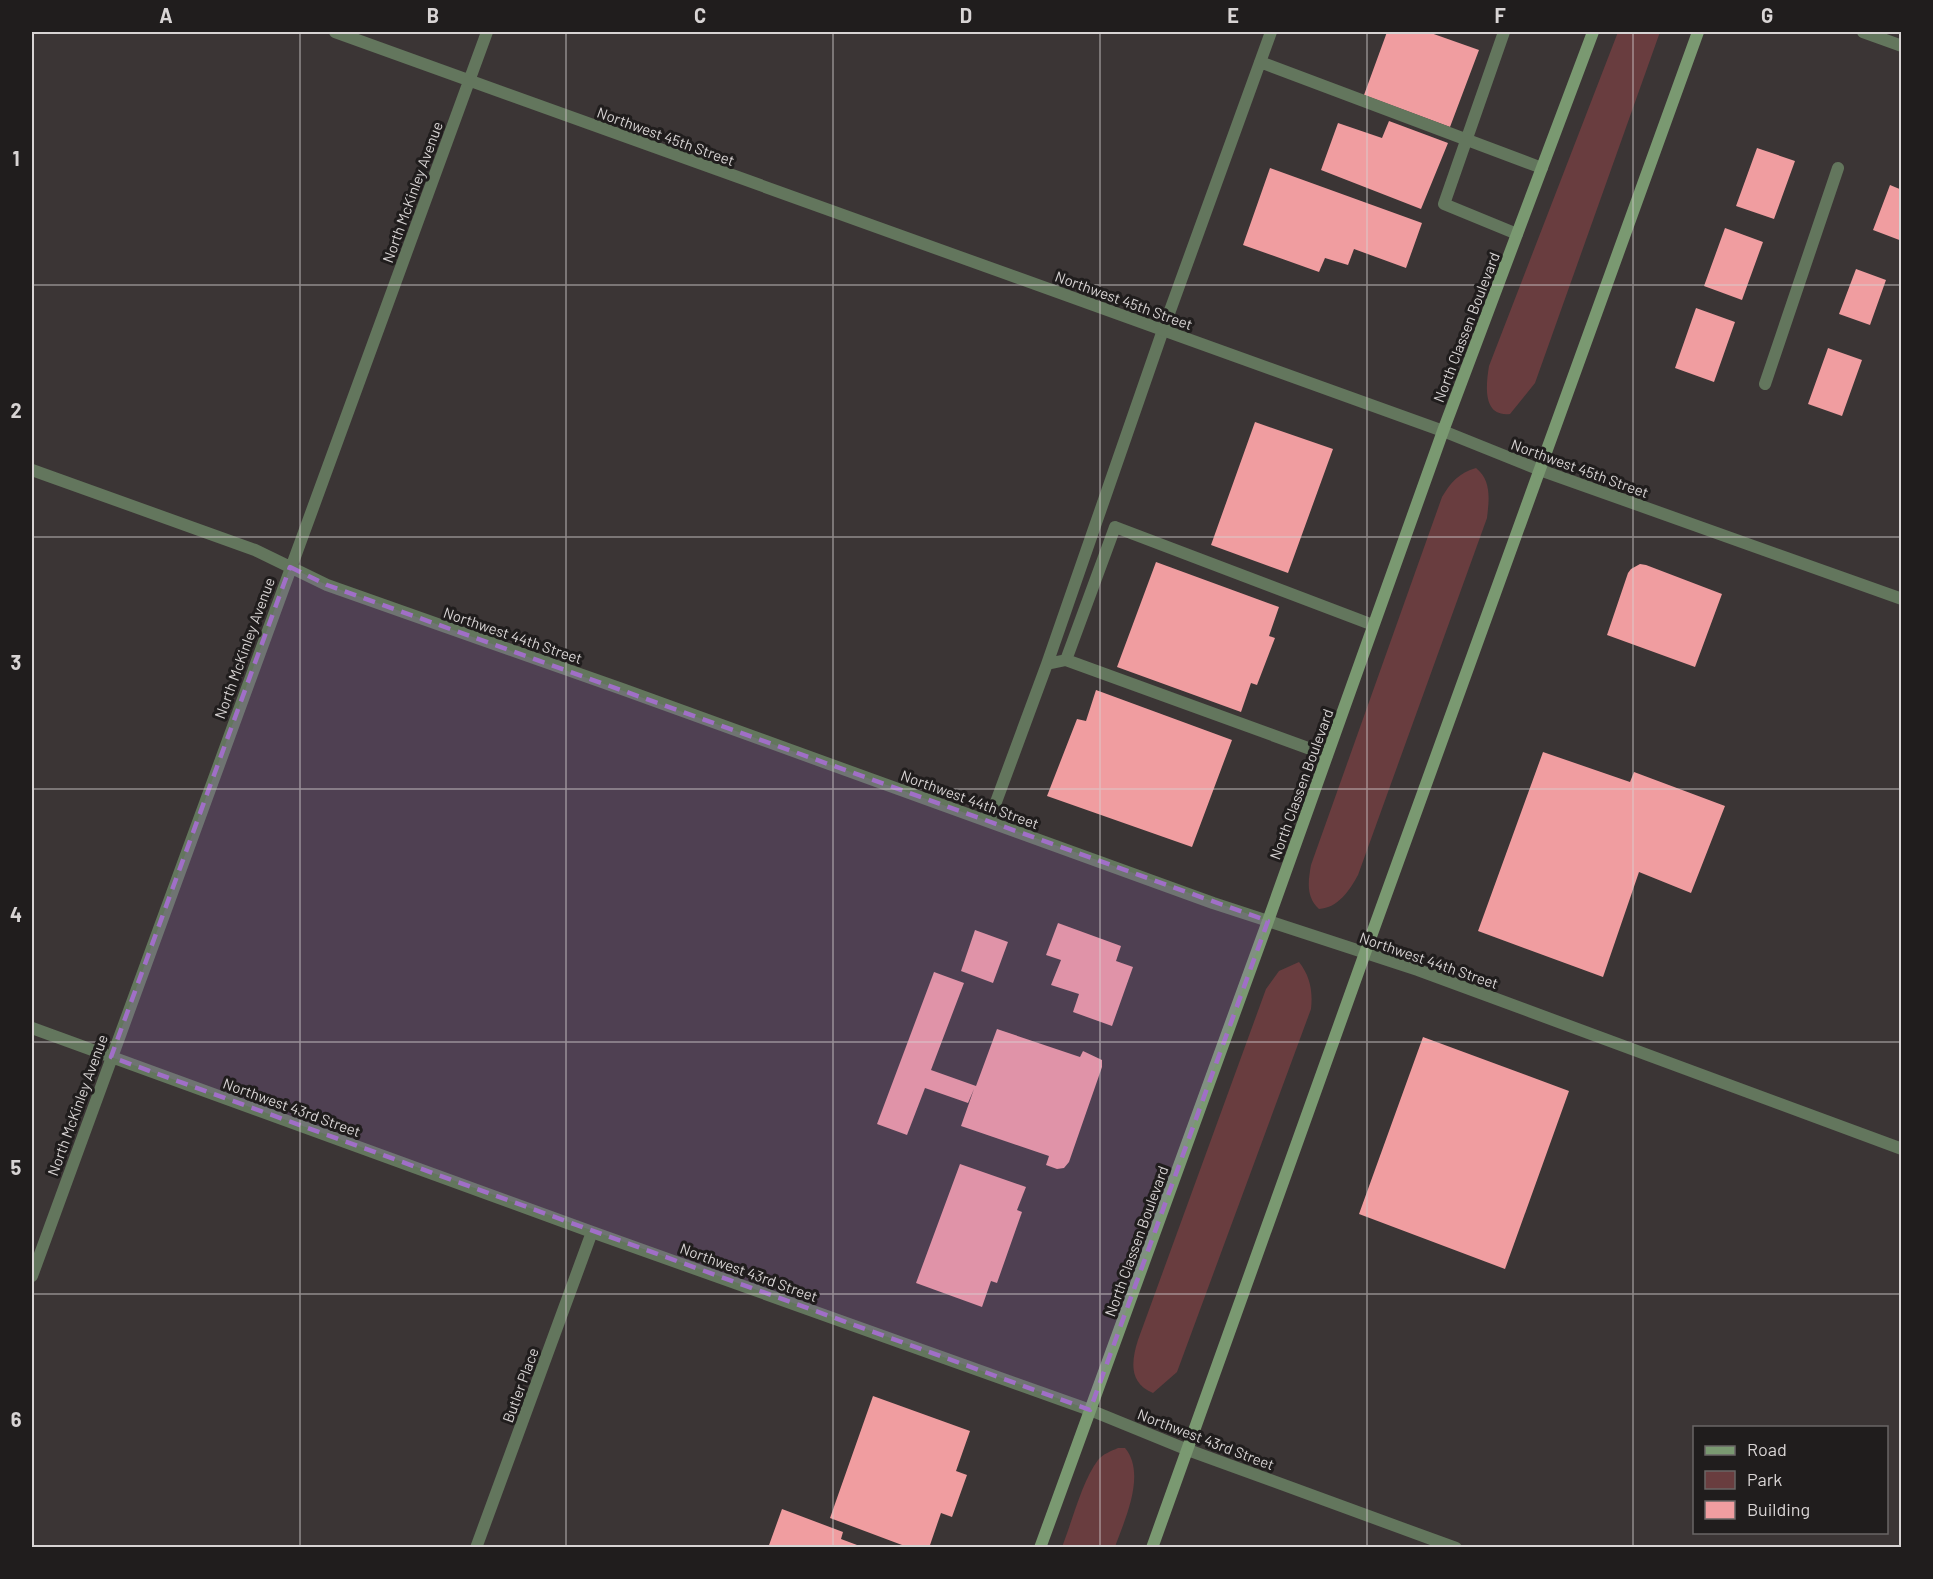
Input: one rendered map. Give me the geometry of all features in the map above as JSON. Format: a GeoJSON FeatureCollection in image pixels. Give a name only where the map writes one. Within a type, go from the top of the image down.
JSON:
{"type":"FeatureCollection","features":[{"type":"Feature","properties":{"kind":"main road","name":"North Classen Boulevard"},"geometry":{"type":"LineString","coordinates":[[1040,1548],[1443,431],[1593,32]]}},
{"type":"Feature","properties":{"kind":"main road"},"geometry":{"type":"LineString","coordinates":[[1152,1548],[1698,32]]}},
{"type":"Feature","properties":{"kind":"street","name":"Northwest 45th Street"},"geometry":{"type":"LineString","coordinates":[[335,32],[1443,431],[1540,470],[1902,599]]}},
{"type":"Feature","properties":{"kind":"street","name":"North McKinley Avenue"},"geometry":{"type":"LineString","coordinates":[[32,1276],[487,32]]}},
{"type":"Feature","properties":{"kind":"street"},"geometry":{"type":"LineString","coordinates":[[989,822],[1271,32]]}},
{"type":"Feature","properties":{"kind":"street"},"geometry":{"type":"LineString","coordinates":[[1504,32],[1444,204],[1517,234]]}},
{"type":"Feature","properties":{"kind":"street"},"geometry":{"type":"LineString","coordinates":[[1863,32],[1902,46]]}},
{"type":"Feature","properties":{"kind":"street"},"geometry":{"type":"LineString","coordinates":[[1260,62],[1542,168]]}},
{"type":"Feature","properties":{"kind":"street"},"geometry":{"type":"LineString","coordinates":[[1765,384],[1838,168]]}},
{"type":"Feature","properties":{"kind":"street","name":"Northwest 44th Street"},"geometry":{"type":"LineString","coordinates":[[32,470],[255,550],[327,585],[1213,903],[1418,970],[1902,1149]]}},
{"type":"Feature","properties":{"kind":"street"},"geometry":{"type":"LineString","coordinates":[[1066,660],[1115,527],[1374,625]]}},
{"type":"Feature","properties":{"kind":"street"},"geometry":{"type":"LineString","coordinates":[[1046,667],[1047,664],[1066,660],[1327,755]]}},
{"type":"Feature","properties":{"kind":"street","name":"Northwest 43rd Street"},"geometry":{"type":"LineString","coordinates":[[32,1028],[1090,1410],[1188,1450],[1455,1548]]}},
{"type":"Feature","properties":{"kind":"street","name":"Butler Place"},"geometry":{"type":"LineString","coordinates":[[476,1548],[592,1232]]}},
{"type":"Feature","properties":{"kind":"highlighted area"},"geometry":{"type":"Polygon","coordinates":[[[290,567],[327,585],[1268,921],[1090,1410],[111,1057],[290,567]]]}},
{"type":"Feature","properties":{"kind":"green space"},"geometry":{"type":"Polygon","coordinates":[[[1618,32],[1660,32],[1535,383],[1510,414],[1501,414],[1494,410],[1488,398],[1489,366],[1618,32]]]}},
{"type":"Feature","properties":{"kind":"green space"},"geometry":{"type":"Polygon","coordinates":[[[1476,468],[1487,485],[1489,498],[1487,518],[1358,875],[1338,902],[1319,909],[1310,894],[1311,865],[1442,497],[1456,479],[1476,468]]]}},
{"type":"Feature","properties":{"kind":"green space"},"geometry":{"type":"Polygon","coordinates":[[[1299,962],[1310,984],[1311,1009],[1177,1372],[1153,1393],[1140,1384],[1134,1371],[1134,1356],[1138,1340],[1266,989],[1279,971],[1299,962]]]}},
{"type":"Feature","properties":{"kind":"green space"},"geometry":{"type":"Polygon","coordinates":[[[1118,1448],[1125,1448],[1131,1459],[1134,1484],[1132,1498],[1115,1547],[1062,1547],[1092,1469],[1102,1456],[1118,1448]]]}},
{"type":"Feature","properties":{"kind":"building"},"geometry":{"type":"Polygon","coordinates":[[[1387,32],[1428,32],[1479,50],[1450,127],[1364,95],[1387,32]]]}},
{"type":"Feature","properties":{"kind":"building"},"geometry":{"type":"Polygon","coordinates":[[[1389,121],[1448,143],[1421,209],[1321,170],[1338,123],[1382,138],[1389,121]]]}},
{"type":"Feature","properties":{"kind":"building"},"geometry":{"type":"Polygon","coordinates":[[[1757,148],[1795,161],[1774,219],[1736,206],[1757,148]]]}},
{"type":"Feature","properties":{"kind":"building"},"geometry":{"type":"Polygon","coordinates":[[[1270,168],[1422,223],[1406,268],[1354,249],[1348,265],[1325,258],[1319,272],[1243,245],[1270,168]]]}},
{"type":"Feature","properties":{"kind":"building"},"geometry":{"type":"Polygon","coordinates":[[[1890,185],[1902,190],[1902,241],[1873,230],[1890,185]]]}},
{"type":"Feature","properties":{"kind":"building"},"geometry":{"type":"Polygon","coordinates":[[[1725,228],[1763,242],[1742,300],[1704,286],[1725,228]]]}},
{"type":"Feature","properties":{"kind":"building"},"geometry":{"type":"Polygon","coordinates":[[[1856,269],[1886,280],[1870,325],[1839,314],[1856,269]]]}},
{"type":"Feature","properties":{"kind":"building"},"geometry":{"type":"Polygon","coordinates":[[[1696,308],[1735,322],[1714,382],[1675,368],[1696,308]]]}},
{"type":"Feature","properties":{"kind":"building"},"geometry":{"type":"Polygon","coordinates":[[[1828,348],[1862,360],[1842,416],[1808,404],[1828,348]]]}},
{"type":"Feature","properties":{"kind":"building"},"geometry":{"type":"Polygon","coordinates":[[[1255,422],[1333,449],[1288,573],[1211,545],[1255,422]]]}},
{"type":"Feature","properties":{"kind":"building"},"geometry":{"type":"Polygon","coordinates":[[[1156,562],[1279,607],[1269,636],[1275,638],[1257,685],[1251,683],[1241,712],[1117,667],[1156,562]]]}},
{"type":"Feature","properties":{"kind":"building"},"geometry":{"type":"Polygon","coordinates":[[[1640,564],[1722,594],[1695,667],[1607,635],[1628,573],[1640,564]]]}},
{"type":"Feature","properties":{"kind":"building"},"geometry":{"type":"Polygon","coordinates":[[[1096,690],[1232,740],[1192,847],[1047,796],[1077,719],[1086,721],[1096,690]]]}},
{"type":"Feature","properties":{"kind":"building"},"geometry":{"type":"Polygon","coordinates":[[[1543,752],[1630,782],[1634,772],[1725,806],[1691,893],[1639,872],[1603,977],[1478,931],[1543,752]]]}},
{"type":"Feature","properties":{"kind":"building"},"geometry":{"type":"Polygon","coordinates":[[[1058,923],[1121,946],[1116,961],[1133,967],[1112,1026],[1073,1012],[1079,994],[1051,985],[1061,960],[1046,955],[1058,923]]]}},
{"type":"Feature","properties":{"kind":"building"},"geometry":{"type":"Polygon","coordinates":[[[975,930],[1008,942],[993,983],[961,971],[975,930]]]}},
{"type":"Feature","properties":{"kind":"building"},"geometry":{"type":"Polygon","coordinates":[[[934,972],[964,983],[931,1070],[976,1086],[997,1029],[1080,1057],[1083,1051],[1102,1060],[1102,1067],[1069,1162],[1064,1168],[1057,1169],[1046,1165],[1049,1156],[961,1126],[974,1089],[968,1103],[925,1088],[907,1135],[877,1124],[934,972]]]}},
{"type":"Feature","properties":{"kind":"building"},"geometry":{"type":"Polygon","coordinates":[[[1423,1037],[1569,1091],[1505,1269],[1359,1214],[1423,1037]]]}},
{"type":"Feature","properties":{"kind":"building"},"geometry":{"type":"Polygon","coordinates":[[[960,1164],[1026,1187],[1017,1210],[1022,1212],[997,1283],[991,1281],[982,1307],[916,1283],[960,1164]]]}},
{"type":"Feature","properties":{"kind":"building"},"geometry":{"type":"Polygon","coordinates":[[[873,1396],[970,1431],[956,1471],[967,1475],[952,1517],[941,1513],[929,1548],[910,1548],[830,1518],[873,1396]]]}},
{"type":"Feature","properties":{"kind":"building"},"geometry":{"type":"Polygon","coordinates":[[[782,1509],[843,1532],[841,1539],[865,1548],[768,1548],[782,1509]]]}}]}
